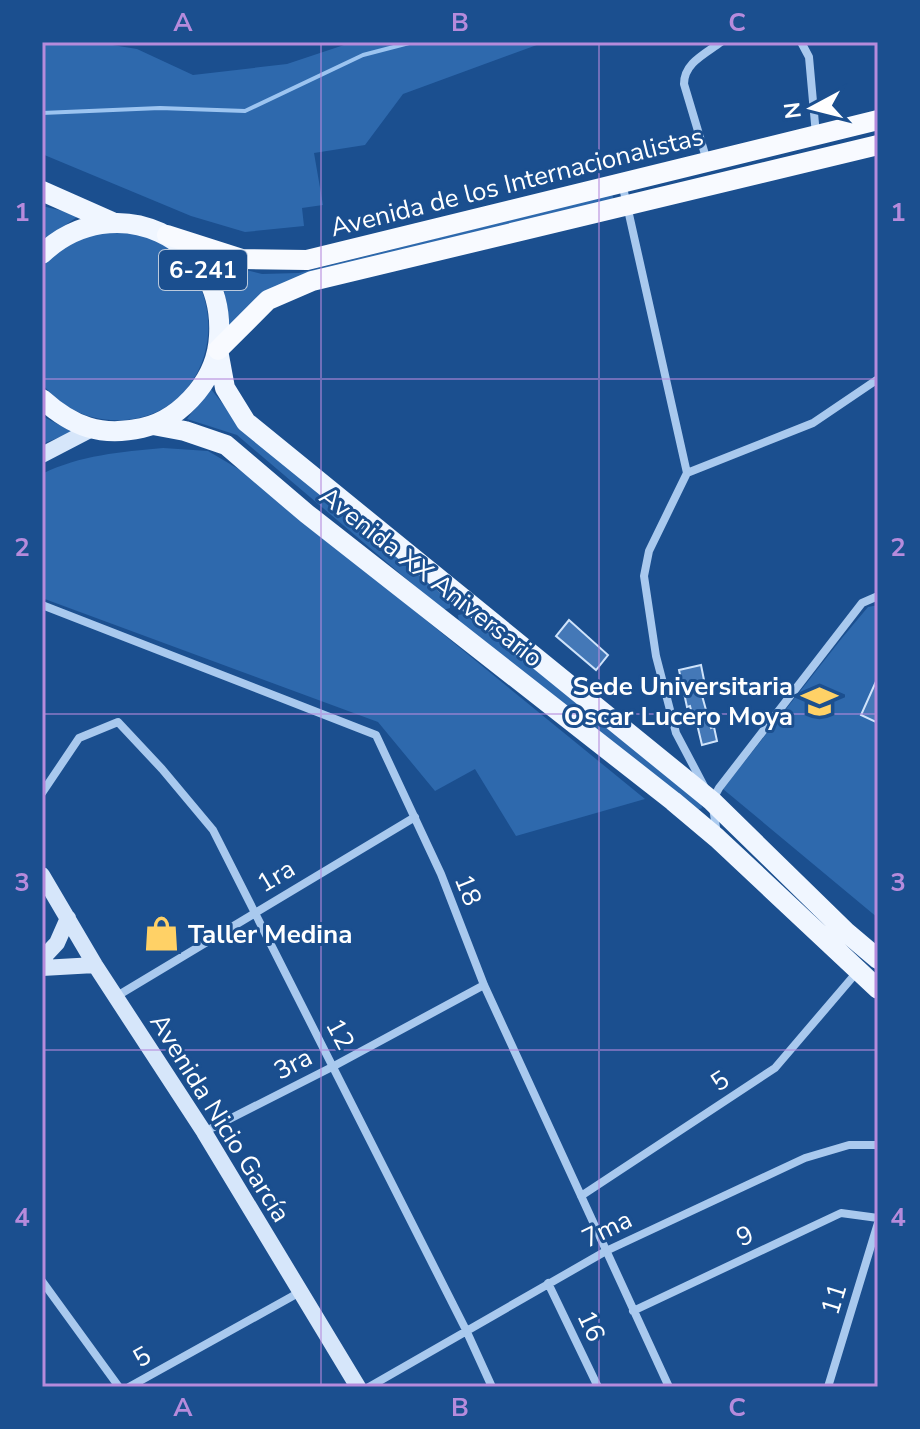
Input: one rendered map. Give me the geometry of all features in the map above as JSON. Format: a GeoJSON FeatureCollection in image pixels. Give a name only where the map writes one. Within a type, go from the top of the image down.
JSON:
{"type":"FeatureCollection","features":[{"type":"Feature","properties":{"kind":"highway","name":"Avenida de los Internacionalistas"},"geometry":{"type":"LineString","coordinates":[[167,235],[242,259],[307,260],[878,120]]}},
{"type":"Feature","properties":{"kind":"highway","name":"Avenida de los Internacionalistas"},"geometry":{"type":"LineString","coordinates":[[218,350],[268,300],[312,281],[878,145]]}},
{"type":"Feature","properties":{"kind":"main road","name":"6-241"},"geometry":{"type":"LineString","coordinates":[[42,191],[112,222]]}},
{"type":"Feature","properties":{"kind":"main road","name":"6-241"},"geometry":{"type":"LineString","coordinates":[[42,254],[56,241],[82,227],[112,222],[141,225],[167,235],[193,256],[212,284],[220,317],[218,350],[205,382],[183,408],[153,425],[123,432],[92,429],[62,416],[42,399]]}},
{"type":"Feature","properties":{"kind":"main road","name":"Avenida XX Aniversario"},"geometry":{"type":"LineString","coordinates":[[218,350],[225,388],[246,422],[712,801],[846,932],[878,959]]}},
{"type":"Feature","properties":{"kind":"main road","name":"Avenida XX Aniversario"},"geometry":{"type":"LineString","coordinates":[[153,425],[185,431],[226,445],[307,514],[717,838],[878,989]]}},
{"type":"Feature","properties":{"kind":"main road"},"geometry":{"type":"LineString","coordinates":[[42,455],[92,429]]}},
{"type":"Feature","properties":{"kind":"main road","name":"Avenida Nicio García"},"geometry":{"type":"LineString","coordinates":[[42,875],[95,965],[204,1132],[358,1387]]}},
{"type":"Feature","properties":{"kind":"main road"},"geometry":{"type":"LineString","coordinates":[[42,959],[57,943],[68,918]]}},
{"type":"Feature","properties":{"kind":"main road"},"geometry":{"type":"LineString","coordinates":[[42,968],[95,965]]}},
{"type":"Feature","properties":{"kind":"street"},"geometry":{"type":"LineString","coordinates":[[708,162],[684,75],[688,66],[721,42]]}},
{"type":"Feature","properties":{"kind":"street"},"geometry":{"type":"LineString","coordinates":[[801,42],[809,57],[816,136]]}},
{"type":"Feature","properties":{"kind":"street"},"geometry":{"type":"LineString","coordinates":[[622,183],[687,473],[649,551],[644,576],[656,656],[676,733],[712,801],[717,838]]}},
{"type":"Feature","properties":{"kind":"street"},"geometry":{"type":"LineString","coordinates":[[687,473],[813,423],[878,379]]}},
{"type":"Feature","properties":{"kind":"street"},"geometry":{"type":"LineString","coordinates":[[712,801],[756,738],[862,603],[878,596]]}},
{"type":"Feature","properties":{"kind":"street","name":"18"},"geometry":{"type":"LineString","coordinates":[[42,605],[376,735],[415,817],[484,985],[669,1387]]}},
{"type":"Feature","properties":{"kind":"street","name":"12"},"geometry":{"type":"LineString","coordinates":[[42,793],[79,738],[118,722],[213,830],[334,1066],[492,1387]]}},
{"type":"Feature","properties":{"kind":"street","name":"1ra"},"geometry":{"type":"LineString","coordinates":[[117,996],[415,817]]}},
{"type":"Feature","properties":{"kind":"street","name":"5"},"geometry":{"type":"LineString","coordinates":[[581,1196],[775,1068],[858,972]]}},
{"type":"Feature","properties":{"kind":"street","name":"3ra"},"geometry":{"type":"LineString","coordinates":[[204,1132],[484,985]]}},
{"type":"Feature","properties":{"kind":"street","name":"7ma"},"geometry":{"type":"LineString","coordinates":[[369,1387],[606,1251],[805,1158],[849,1145],[878,1145]]}},
{"type":"Feature","properties":{"kind":"street","name":"9"},"geometry":{"type":"LineString","coordinates":[[633,1311],[841,1213],[878,1220]]}},
{"type":"Feature","properties":{"kind":"street","name":"11"},"geometry":{"type":"LineString","coordinates":[[828,1387],[878,1220]]}},
{"type":"Feature","properties":{"kind":"street"},"geometry":{"type":"LineString","coordinates":[[42,1281],[119,1387]]}},
{"type":"Feature","properties":{"kind":"street","name":"16"},"geometry":{"type":"LineString","coordinates":[[548,1283],[598,1387]]}},
{"type":"Feature","properties":{"kind":"street","name":"5"},"geometry":{"type":"LineString","coordinates":[[129,1387],[300,1291]]}},
{"type":"Feature","properties":{"kind":"shaded area"},"geometry":{"type":"Polygon","coordinates":[[[94,42],[137,49],[193,75],[287,64],[353,42],[545,42],[403,94],[365,145],[314,153],[323,205],[302,208],[304,226],[245,232],[191,216],[42,154],[42,43],[94,42]]]}},
{"type":"Feature","properties":{"kind":"shaded area"},"geometry":{"type":"Polygon","coordinates":[[[612,194],[614,200],[297,279],[229,328],[225,293],[212,261],[262,274],[299,273],[612,194]]]}},
{"type":"Feature","properties":{"kind":"shaded area"},"geometry":{"type":"Polygon","coordinates":[[[42,206],[80,215],[42,241],[42,206]]]}},
{"type":"Feature","properties":{"kind":"shaded area"},"geometry":{"type":"Polygon","coordinates":[[[103,232],[131,233],[151,238],[183,261],[200,286],[208,315],[207,345],[197,373],[180,396],[155,413],[123,420],[100,419],[78,412],[42,384],[42,267],[70,245],[103,232]]]}},
{"type":"Feature","properties":{"kind":"shaded area"},"geometry":{"type":"Polygon","coordinates":[[[210,388],[241,426],[450,601],[450,608],[443,610],[237,435],[187,419],[210,388]]]}},
{"type":"Feature","properties":{"kind":"shaded area"},"geometry":{"type":"Polygon","coordinates":[[[42,416],[73,432],[42,444],[42,416]]]}},
{"type":"Feature","properties":{"kind":"shaded area"},"geometry":{"type":"Polygon","coordinates":[[[163,448],[208,451],[247,474],[645,799],[516,836],[475,769],[435,791],[378,722],[42,598],[42,474],[86,458],[163,448]]]}},
{"type":"Feature","properties":{"kind":"shaded area","name":"Sede Universitaria Oscar Lucero Moya"},"geometry":{"type":"Polygon","coordinates":[[[878,605],[878,918],[723,789],[868,607],[878,605]]]}},
{"type":"Feature","properties":{"kind":"shaded area"},"geometry":{"type":"Polygon","coordinates":[[[464,614],[700,798],[702,808],[697,810],[459,623],[458,615],[464,614]]]}},
{"type":"Feature","properties":{"kind":"building"},"geometry":{"type":"Polygon","coordinates":[[[569,620],[608,655],[596,670],[556,636],[569,620]]]}},
{"type":"Feature","properties":{"kind":"building"},"geometry":{"type":"Polygon","coordinates":[[[701,665],[704,680],[698,681],[717,741],[702,745],[690,706],[687,707],[679,670],[701,665]]]}},
{"type":"Feature","properties":{"kind":"building"},"geometry":{"type":"Polygon","coordinates":[[[878,677],[878,723],[861,715],[878,677]]]}},
{"type":"Feature","properties":{"kind":"waterway"},"geometry":{"type":"LineString","coordinates":[[42,113],[160,108],[245,111],[363,55],[413,42]]}},
{"type":"Feature","properties":{"kind":"place","name":"Sede Universitaria Oscar Lucero Moya"},"geometry":{"type":"Point","coordinates":[819,701]}},
{"type":"Feature","properties":{"kind":"place","name":"Taller Medina"},"geometry":{"type":"Point","coordinates":[162,934]}}]}
